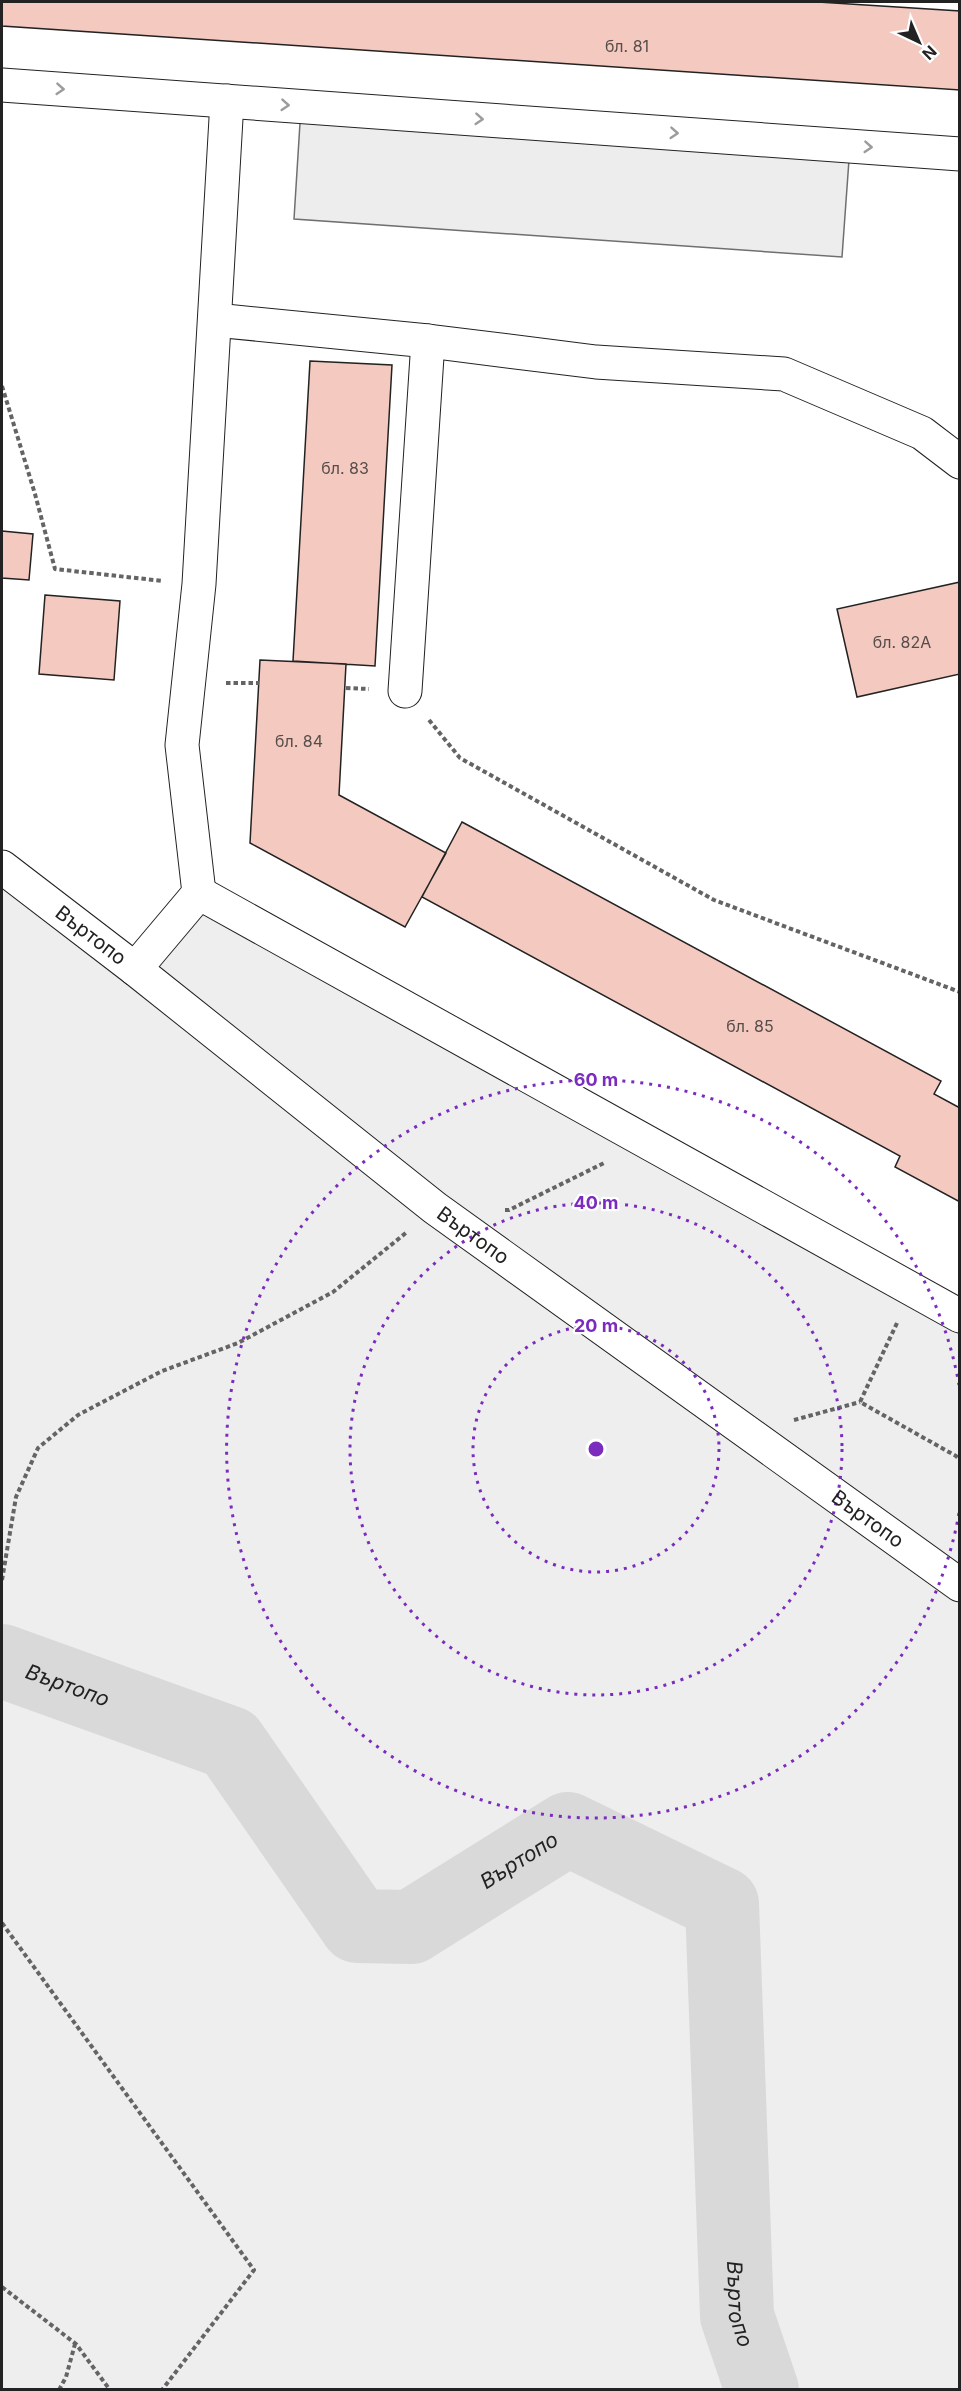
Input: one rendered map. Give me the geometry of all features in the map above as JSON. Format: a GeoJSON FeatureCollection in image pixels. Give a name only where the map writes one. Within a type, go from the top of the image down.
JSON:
{"type":"FeatureCollection","features":[{"type":"Feature","properties":{"kind":"street"},"geometry":{"type":"LineString","coordinates":[[2,85],[960,154]]}},
{"type":"Feature","properties":{"kind":"street"},"geometry":{"type":"LineString","coordinates":[[135,969],[199,893],[183,744],[199,584],[227,101]]}},
{"type":"Feature","properties":{"kind":"street"},"geometry":{"type":"LineString","coordinates":[[215,320],[428,341],[596,362],[784,374],[922,433],[960,462]]}},
{"type":"Feature","properties":{"kind":"street"},"geometry":{"type":"LineString","coordinates":[[405,691],[428,341]]}},
{"type":"Feature","properties":{"kind":"street","name":"Въртопо"},"geometry":{"type":"LineString","coordinates":[[2,867],[135,969],[435,1208],[960,1585]]}},
{"type":"Feature","properties":{"kind":"street"},"geometry":{"type":"LineString","coordinates":[[199,893],[960,1316]]}},
{"type":"Feature","properties":{"kind":"path"},"geometry":{"type":"LineString","coordinates":[[2,386],[55,569],[199,584]]}},
{"type":"Feature","properties":{"kind":"path"},"geometry":{"type":"LineString","coordinates":[[405,691],[460,758],[714,900],[960,992]]}},
{"type":"Feature","properties":{"kind":"path"},"geometry":{"type":"LineString","coordinates":[[498,1210],[509,1210],[646,1142]]}},
{"type":"Feature","properties":{"kind":"path"},"geometry":{"type":"LineString","coordinates":[[2,1581],[16,1497],[38,1448],[78,1415],[162,1371],[238,1343],[333,1292],[435,1208]]}},
{"type":"Feature","properties":{"kind":"path"},"geometry":{"type":"LineString","coordinates":[[860,1402],[913,1290]]}},
{"type":"Feature","properties":{"kind":"path"},"geometry":{"type":"LineString","coordinates":[[749,1432],[860,1402],[960,1460]]}},
{"type":"Feature","properties":{"kind":"path"},"geometry":{"type":"LineString","coordinates":[[2,1923],[254,2270],[162,2390]]}},
{"type":"Feature","properties":{"kind":"path"},"geometry":{"type":"LineString","coordinates":[[2,2287],[76,2344],[110,2390]]}},
{"type":"Feature","properties":{"kind":"path"},"geometry":{"type":"LineString","coordinates":[[59,2390],[66,2377],[76,2344]]}},
{"type":"Feature","properties":{"kind":"shaded area"},"geometry":{"type":"Polygon","coordinates":[[[301,107],[850,146],[842,257],[294,219],[301,107]]]}},
{"type":"Feature","properties":{"kind":"shaded area"},"geometry":{"type":"Polygon","coordinates":[[[2,867],[135,969],[199,893],[959,1316],[959,2389],[2,2389],[2,867]]]}},
{"type":"Feature","properties":{"kind":"building"},"geometry":{"type":"Polygon","coordinates":[[[2,2],[818,2],[960,11],[960,90],[2,26],[2,2]]]}},
{"type":"Feature","properties":{"kind":"building"},"geometry":{"type":"Polygon","coordinates":[[[310,361],[392,365],[375,666],[293,661],[310,361]]]}},
{"type":"Feature","properties":{"kind":"building"},"geometry":{"type":"Polygon","coordinates":[[[2,531],[33,534],[29,580],[2,578],[2,531]]]}},
{"type":"Feature","properties":{"kind":"building"},"geometry":{"type":"Polygon","coordinates":[[[960,582],[960,674],[857,697],[837,609],[960,582]]]}},
{"type":"Feature","properties":{"kind":"building"},"geometry":{"type":"Polygon","coordinates":[[[45,595],[120,601],[114,680],[39,674],[45,595]]]}},
{"type":"Feature","properties":{"kind":"building"},"geometry":{"type":"Polygon","coordinates":[[[260,660],[346,664],[339,795],[446,853],[405,927],[250,843],[260,660]]]}},
{"type":"Feature","properties":{"kind":"building"},"geometry":{"type":"Polygon","coordinates":[[[462,822],[941,1081],[934,1094],[960,1108],[960,1202],[895,1167],[900,1156],[422,897],[462,822]]]}},
{"type":"Feature","properties":{"kind":"waterway","name":"Въртопо"},"geometry":{"type":"LineString","coordinates":[[2,1661],[230,1743],[357,1926],[411,1927],[568,1829],[722,1904],[737,2316],[762,2390]]}}]}
